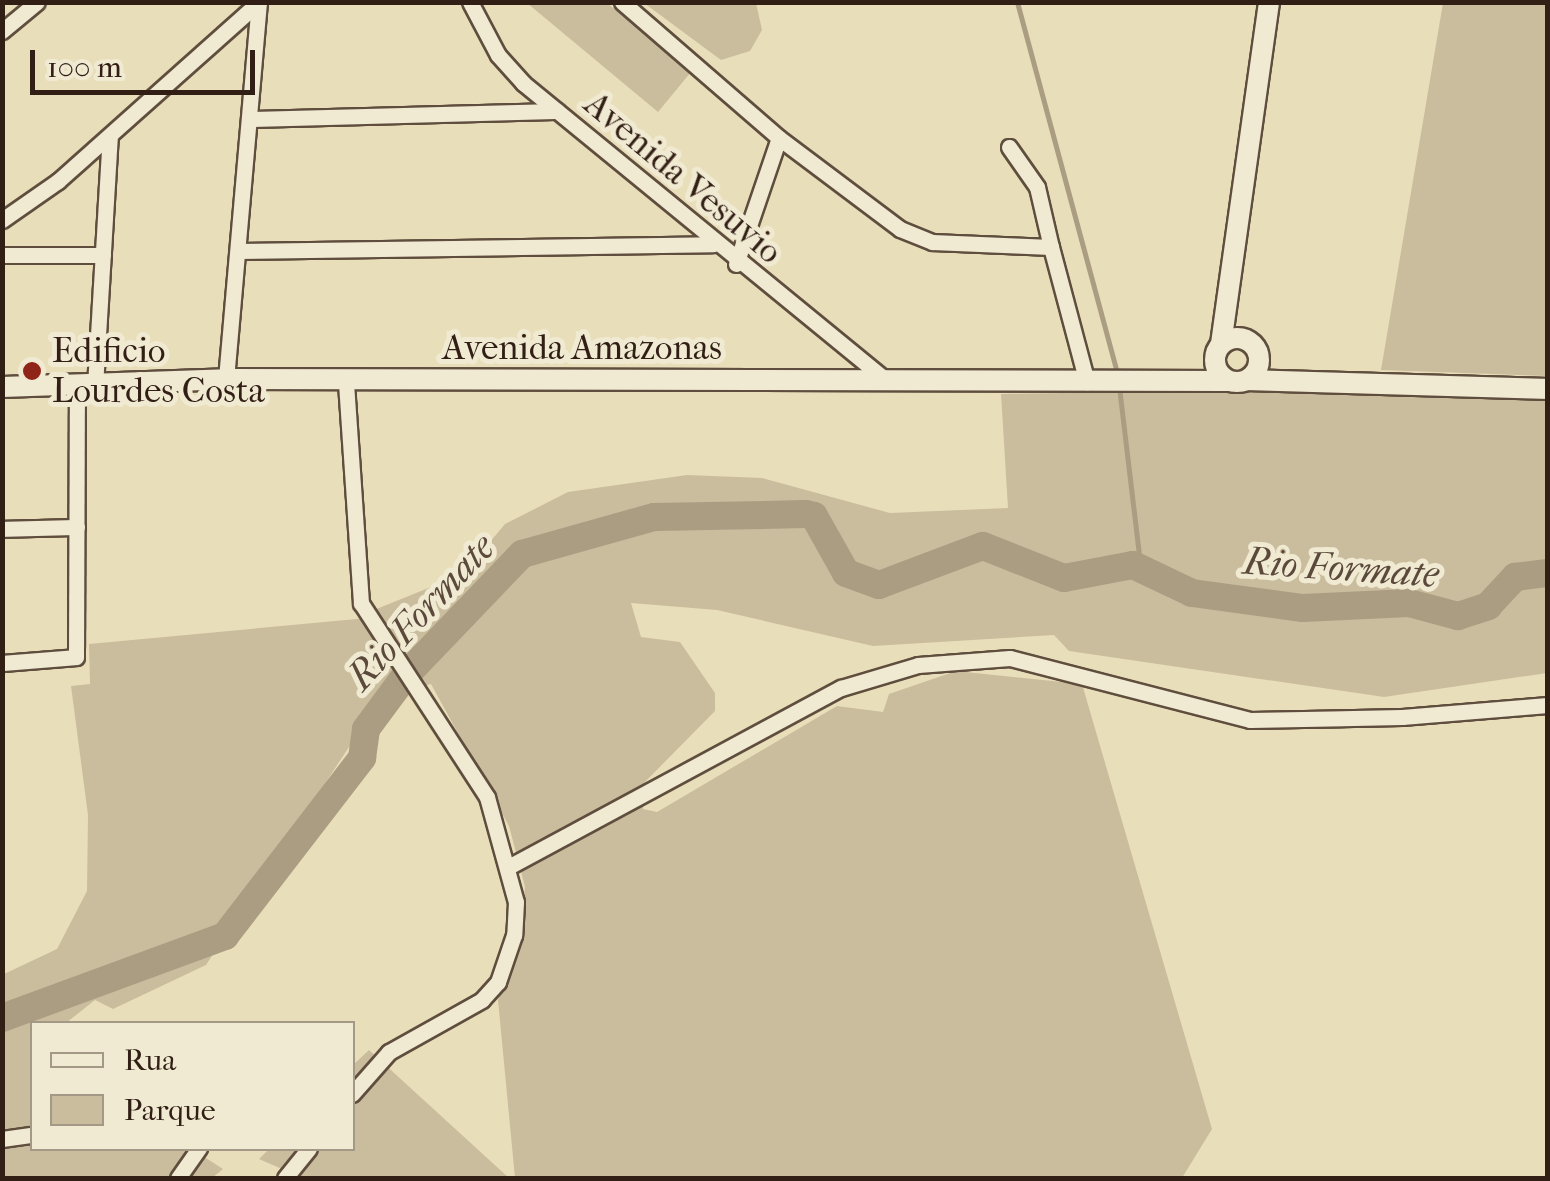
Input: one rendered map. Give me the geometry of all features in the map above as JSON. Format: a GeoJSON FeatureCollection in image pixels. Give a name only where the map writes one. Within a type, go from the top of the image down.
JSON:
{"type":"FeatureCollection","features":[{"type":"Feature","properties":{"kind":"street"},"geometry":{"type":"LineString","coordinates":[[226,379],[259,2]]}},
{"type":"Feature","properties":{"kind":"street"},"geometry":{"type":"LineString","coordinates":[[2,220],[110,136],[259,2]]}},
{"type":"Feature","properties":{"kind":"street","name":"Avenida Vesuvio"},"geometry":{"type":"LineString","coordinates":[[470,2],[498,55],[557,112],[736,264],[882,378]]}},
{"type":"Feature","properties":{"kind":"street"},"geometry":{"type":"LineString","coordinates":[[622,2],[779,138],[916,235],[932,242],[1050,247]]}},
{"type":"Feature","properties":{"kind":"street"},"geometry":{"type":"LineString","coordinates":[[1253,349],[1237,380],[1216,369],[1232,296],[1269,2]]}},
{"type":"Feature","properties":{"kind":"street"},"geometry":{"type":"LineString","coordinates":[[2,31],[30,5]]}},
{"type":"Feature","properties":{"kind":"street"},"geometry":{"type":"LineString","coordinates":[[250,119],[557,112]]}},
{"type":"Feature","properties":{"kind":"street"},"geometry":{"type":"LineString","coordinates":[[2,664],[76,658],[77,527],[86,386],[103,255],[110,136]]}},
{"type":"Feature","properties":{"kind":"street"},"geometry":{"type":"LineString","coordinates":[[736,264],[779,138]]}},
{"type":"Feature","properties":{"kind":"street"},"geometry":{"type":"LineString","coordinates":[[1009,148],[1037,187],[1086,382]]}},
{"type":"Feature","properties":{"kind":"street"},"geometry":{"type":"LineString","coordinates":[[238,251],[712,244]]}},
{"type":"Feature","properties":{"kind":"street"},"geometry":{"type":"LineString","coordinates":[[2,256],[103,255]]}},
{"type":"Feature","properties":{"kind":"street"},"geometry":{"type":"LineString","coordinates":[[1232,296],[1253,349],[1295,378]]}},
{"type":"Feature","properties":{"kind":"street","name":"Avenida Amazonas"},"geometry":{"type":"LineString","coordinates":[[1162,378],[1218,348],[1253,349]]}},
{"type":"Feature","properties":{"kind":"street","name":"Avenida Amazonas"},"geometry":{"type":"LineString","coordinates":[[2,387],[226,379],[346,383],[882,378],[1124,382],[1162,378],[1295,378],[1548,389]]}},
{"type":"Feature","properties":{"kind":"street"},"geometry":{"type":"LineString","coordinates":[[346,383],[361,604],[424,692],[487,798],[510,866],[514,935],[498,982],[482,1000],[389,1052],[360,1077]]}},
{"type":"Feature","properties":{"kind":"street"},"geometry":{"type":"LineString","coordinates":[[2,528],[77,527]]}},
{"type":"Feature","properties":{"kind":"street"},"geometry":{"type":"LineString","coordinates":[[510,866],[841,688],[918,665],[1010,658],[1250,720],[1402,717],[1548,705]]}},
{"type":"Feature","properties":{"kind":"street"},"geometry":{"type":"LineString","coordinates":[[2,1139],[30,1135]]}},
{"type":"Feature","properties":{"kind":"street"},"geometry":{"type":"LineString","coordinates":[[178,1178],[197,1151]]}},
{"type":"Feature","properties":{"kind":"street"},"geometry":{"type":"LineString","coordinates":[[284,1178],[306,1151]]}},
{"type":"Feature","properties":{"kind":"green space"},"geometry":{"type":"Polygon","coordinates":[[[527,3],[607,3],[691,72],[658,112],[527,3]]]}},
{"type":"Feature","properties":{"kind":"green space"},"geometry":{"type":"Polygon","coordinates":[[[644,3],[756,3],[762,30],[750,51],[721,60],[644,3]]]}},
{"type":"Feature","properties":{"kind":"green space"},"geometry":{"type":"Polygon","coordinates":[[[1443,3],[1547,3],[1547,376],[1381,370],[1443,3]]]}},
{"type":"Feature","properties":{"kind":"green space"},"geometry":{"type":"Polygon","coordinates":[[[1314,389],[1547,399],[1547,673],[1384,697],[1069,651],[1054,635],[873,646],[717,610],[631,603],[641,637],[680,642],[715,693],[715,711],[644,783],[643,809],[657,812],[837,706],[883,712],[889,694],[956,671],[1082,684],[1212,1129],[1182,1178],[515,1178],[498,1000],[519,946],[525,887],[509,826],[431,684],[423,686],[406,660],[206,965],[113,1009],[95,1000],[69,1021],[30,1021],[30,1151],[195,1151],[223,1169],[212,1178],[3,1178],[2,975],[57,949],[87,891],[88,815],[71,686],[90,684],[89,644],[378,617],[374,610],[463,574],[505,524],[568,492],[687,475],[762,478],[890,513],[1008,508],[1001,394],[1314,389]]]}},
{"type":"Feature","properties":{"kind":"green space"},"geometry":{"type":"Polygon","coordinates":[[[369,1050],[509,1178],[277,1178],[282,1169],[259,1159],[267,1151],[355,1151],[355,1063],[369,1050]]]}},
{"type":"Feature","properties":{"kind":"waterway"},"geometry":{"type":"LineString","coordinates":[[1017,2],[1118,376]]}},
{"type":"Feature","properties":{"kind":"waterway"},"geometry":{"type":"LineString","coordinates":[[1119,387],[1139,555],[1135,565]]}},
{"type":"Feature","properties":{"kind":"waterway","name":"Rio Formate"},"geometry":{"type":"LineString","coordinates":[[2,1018],[225,936],[362,758],[366,729],[406,675],[522,554],[654,517],[806,514],[814,516],[846,573],[879,585],[983,546],[1064,578],[1133,565],[1192,593],[1303,608],[1409,603],[1458,616],[1488,606],[1515,577],[1548,573]]}},
{"type":"Feature","properties":{"kind":"place","name":"Edificio Lourdes Costa"},"geometry":{"type":"Point","coordinates":[32,371]}}]}
